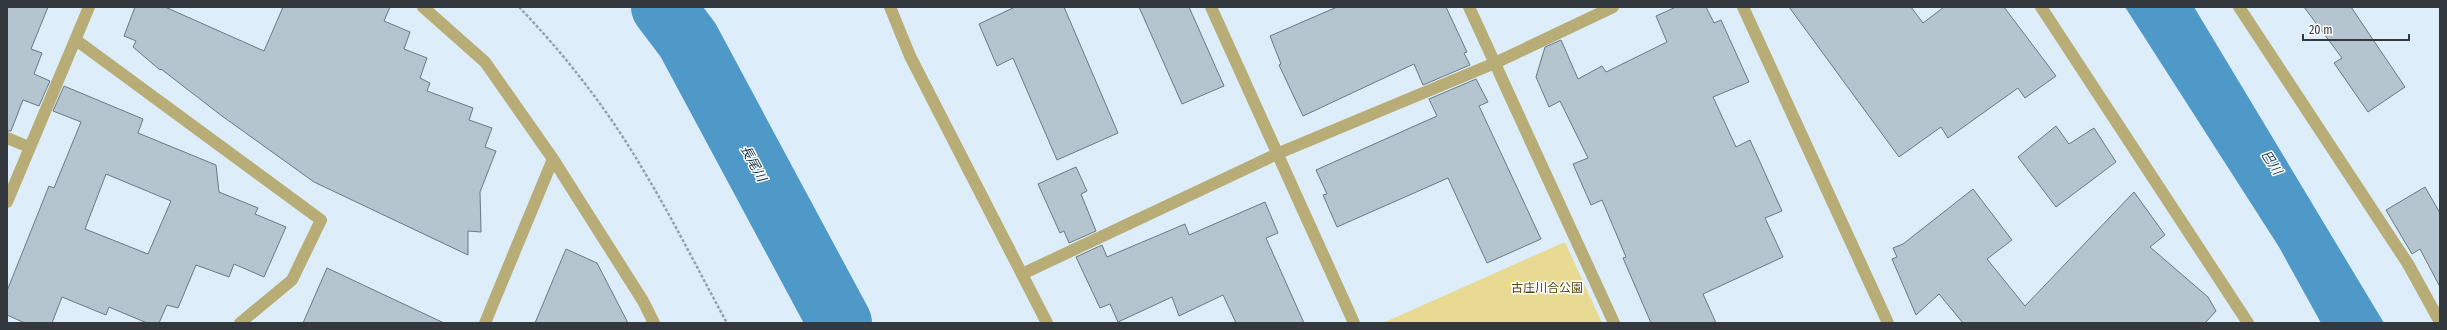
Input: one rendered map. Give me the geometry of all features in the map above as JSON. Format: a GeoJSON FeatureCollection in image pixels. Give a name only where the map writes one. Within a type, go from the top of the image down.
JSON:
{"type":"FeatureCollection","features":[{"type":"Feature","properties":{"kind":"street"},"geometry":{"type":"LineString","coordinates":[[7,202],[29,147],[76,40],[88,7]]}},
{"type":"Feature","properties":{"kind":"street"},"geometry":{"type":"LineString","coordinates":[[423,7],[485,62],[553,159],[643,301],[654,323]]}},
{"type":"Feature","properties":{"kind":"street"},"geometry":{"type":"LineString","coordinates":[[890,7],[910,56],[1047,323]]}},
{"type":"Feature","properties":{"kind":"street"},"geometry":{"type":"LineString","coordinates":[[1211,7],[1354,323]]}},
{"type":"Feature","properties":{"kind":"street"},"geometry":{"type":"LineString","coordinates":[[1469,7],[1614,323]]}},
{"type":"Feature","properties":{"kind":"street"},"geometry":{"type":"LineString","coordinates":[[1022,274],[1278,153],[1495,63],[1613,7]]}},
{"type":"Feature","properties":{"kind":"street"},"geometry":{"type":"LineString","coordinates":[[1743,7],[1888,323]]}},
{"type":"Feature","properties":{"kind":"street"},"geometry":{"type":"LineString","coordinates":[[2041,7],[2248,323]]}},
{"type":"Feature","properties":{"kind":"street"},"geometry":{"type":"LineString","coordinates":[[2239,7],[2408,264],[2440,322]]}},
{"type":"Feature","properties":{"kind":"street"},"geometry":{"type":"LineString","coordinates":[[76,40],[321,220],[292,280],[240,323]]}},
{"type":"Feature","properties":{"kind":"street"},"geometry":{"type":"LineString","coordinates":[[7,138],[29,147]]}},
{"type":"Feature","properties":{"kind":"street"},"geometry":{"type":"LineString","coordinates":[[485,323],[553,159]]}},
{"type":"Feature","properties":{"kind":"path"},"geometry":{"type":"LineString","coordinates":[[520,7],[553,42],[599,104],[642,168],[727,323]]}},
{"type":"Feature","properties":{"kind":"green space","name":"古庄川合公園"},"geometry":{"type":"Polygon","coordinates":[[[1565,242],[1602,323],[1383,323],[1565,242]]]}},
{"type":"Feature","properties":{"kind":"water","name":"巴川"},"geometry":{"type":"Polygon","coordinates":[[[2125,7],[2194,7],[2384,323],[2321,323],[2279,247],[2125,7]]]}},
{"type":"Feature","properties":{"kind":"building"},"geometry":{"type":"Polygon","coordinates":[[[7,7],[48,7],[31,49],[42,53],[34,74],[50,81],[39,106],[23,100],[11,131],[7,131],[7,7]]]}},
{"type":"Feature","properties":{"kind":"building"},"geometry":{"type":"Polygon","coordinates":[[[135,7],[165,7],[264,51],[283,7],[390,7],[384,21],[410,32],[404,49],[427,58],[420,78],[430,83],[427,91],[473,108],[469,120],[492,128],[485,147],[496,151],[480,192],[481,232],[468,231],[468,255],[314,182],[222,116],[161,69],[160,70],[133,47],[136,41],[124,36],[135,7]]]}},
{"type":"Feature","properties":{"kind":"building"},"geometry":{"type":"Polygon","coordinates":[[[1015,7],[1064,7],[1118,133],[1057,160],[1013,58],[997,66],[979,24],[1015,7]]]}},
{"type":"Feature","properties":{"kind":"building"},"geometry":{"type":"Polygon","coordinates":[[[1139,7],[1189,7],[1224,86],[1182,104],[1139,7]]]}},
{"type":"Feature","properties":{"kind":"building"},"geometry":{"type":"Polygon","coordinates":[[[1337,7],[1446,7],[1467,52],[1464,53],[1470,65],[1423,85],[1414,64],[1303,116],[1279,65],[1281,64],[1270,36],[1337,7]]]}},
{"type":"Feature","properties":{"kind":"building"},"geometry":{"type":"Polygon","coordinates":[[[1676,7],[1706,7],[1714,23],[1721,20],[1749,82],[1713,97],[1736,147],[1750,140],[1782,211],[1765,218],[1783,257],[1703,294],[1716,323],[1651,323],[1623,258],[1626,257],[1602,200],[1591,205],[1573,164],[1588,158],[1560,101],[1549,107],[1536,77],[1545,47],[1561,40],[1578,79],[1602,66],[1606,72],[1667,42],[1656,16],[1676,7]]]}},
{"type":"Feature","properties":{"kind":"building"},"geometry":{"type":"Polygon","coordinates":[[[1789,7],[1911,7],[1923,23],[1944,7],[2004,7],[2056,76],[2025,98],[2018,88],[1948,138],[1941,127],[1899,157],[1789,7]]]}},
{"type":"Feature","properties":{"kind":"building"},"geometry":{"type":"Polygon","coordinates":[[[2304,7],[2351,7],[2405,87],[2368,112],[2334,63],[2342,58],[2304,7]]]}},
{"type":"Feature","properties":{"kind":"building"},"geometry":{"type":"Polygon","coordinates":[[[1476,79],[1488,102],[1479,106],[1541,239],[1487,263],[1448,178],[1337,227],[1323,195],[1327,194],[1316,170],[1437,116],[1429,99],[1476,79]]]}},
{"type":"Feature","properties":{"kind":"building"},"geometry":{"type":"Polygon","coordinates":[[[64,86],[143,119],[138,133],[216,165],[219,192],[258,208],[255,214],[286,227],[264,277],[234,264],[229,277],[196,265],[178,308],[167,305],[159,323],[147,323],[109,307],[106,315],[62,297],[52,323],[25,323],[7,315],[7,291],[49,186],[54,188],[81,122],[53,111],[64,86]],[[106,174],[85,229],[148,254],[171,201],[106,174]]]}},
{"type":"Feature","properties":{"kind":"building"},"geometry":{"type":"Polygon","coordinates":[[[2056,126],[2069,144],[2094,128],[2116,162],[2056,207],[2018,157],[2056,126]]]}},
{"type":"Feature","properties":{"kind":"building"},"geometry":{"type":"Polygon","coordinates":[[[1076,167],[1087,191],[1081,194],[1096,231],[1069,243],[1064,231],[1060,233],[1038,184],[1076,167]]]}},
{"type":"Feature","properties":{"kind":"building"},"geometry":{"type":"Polygon","coordinates":[[[2425,187],[2440,213],[2440,287],[2420,249],[2412,254],[2386,210],[2425,187]]]}},
{"type":"Feature","properties":{"kind":"building"},"geometry":{"type":"Polygon","coordinates":[[[1973,189],[2012,240],[1987,259],[2025,306],[2134,192],[2165,235],[2150,247],[2208,297],[2216,311],[2205,323],[1963,323],[1939,294],[1916,315],[1892,259],[1897,257],[1893,248],[1903,244],[1973,189]]]}},
{"type":"Feature","properties":{"kind":"building"},"geometry":{"type":"Polygon","coordinates":[[[1265,202],[1278,233],[1266,238],[1304,323],[1236,323],[1223,295],[1179,316],[1172,297],[1118,322],[1110,304],[1100,308],[1076,257],[1102,245],[1107,257],[1185,224],[1189,235],[1265,202]]]}},
{"type":"Feature","properties":{"kind":"building"},"geometry":{"type":"Polygon","coordinates":[[[566,249],[597,263],[628,323],[535,323],[566,249]]]}},
{"type":"Feature","properties":{"kind":"building"},"geometry":{"type":"Polygon","coordinates":[[[327,268],[444,323],[303,323],[327,268]]]}},
{"type":"Feature","properties":{"kind":"waterway","name":"長尾川"},"geometry":{"type":"LineString","coordinates":[[663,7],[688,40],[840,323]]}}]}
